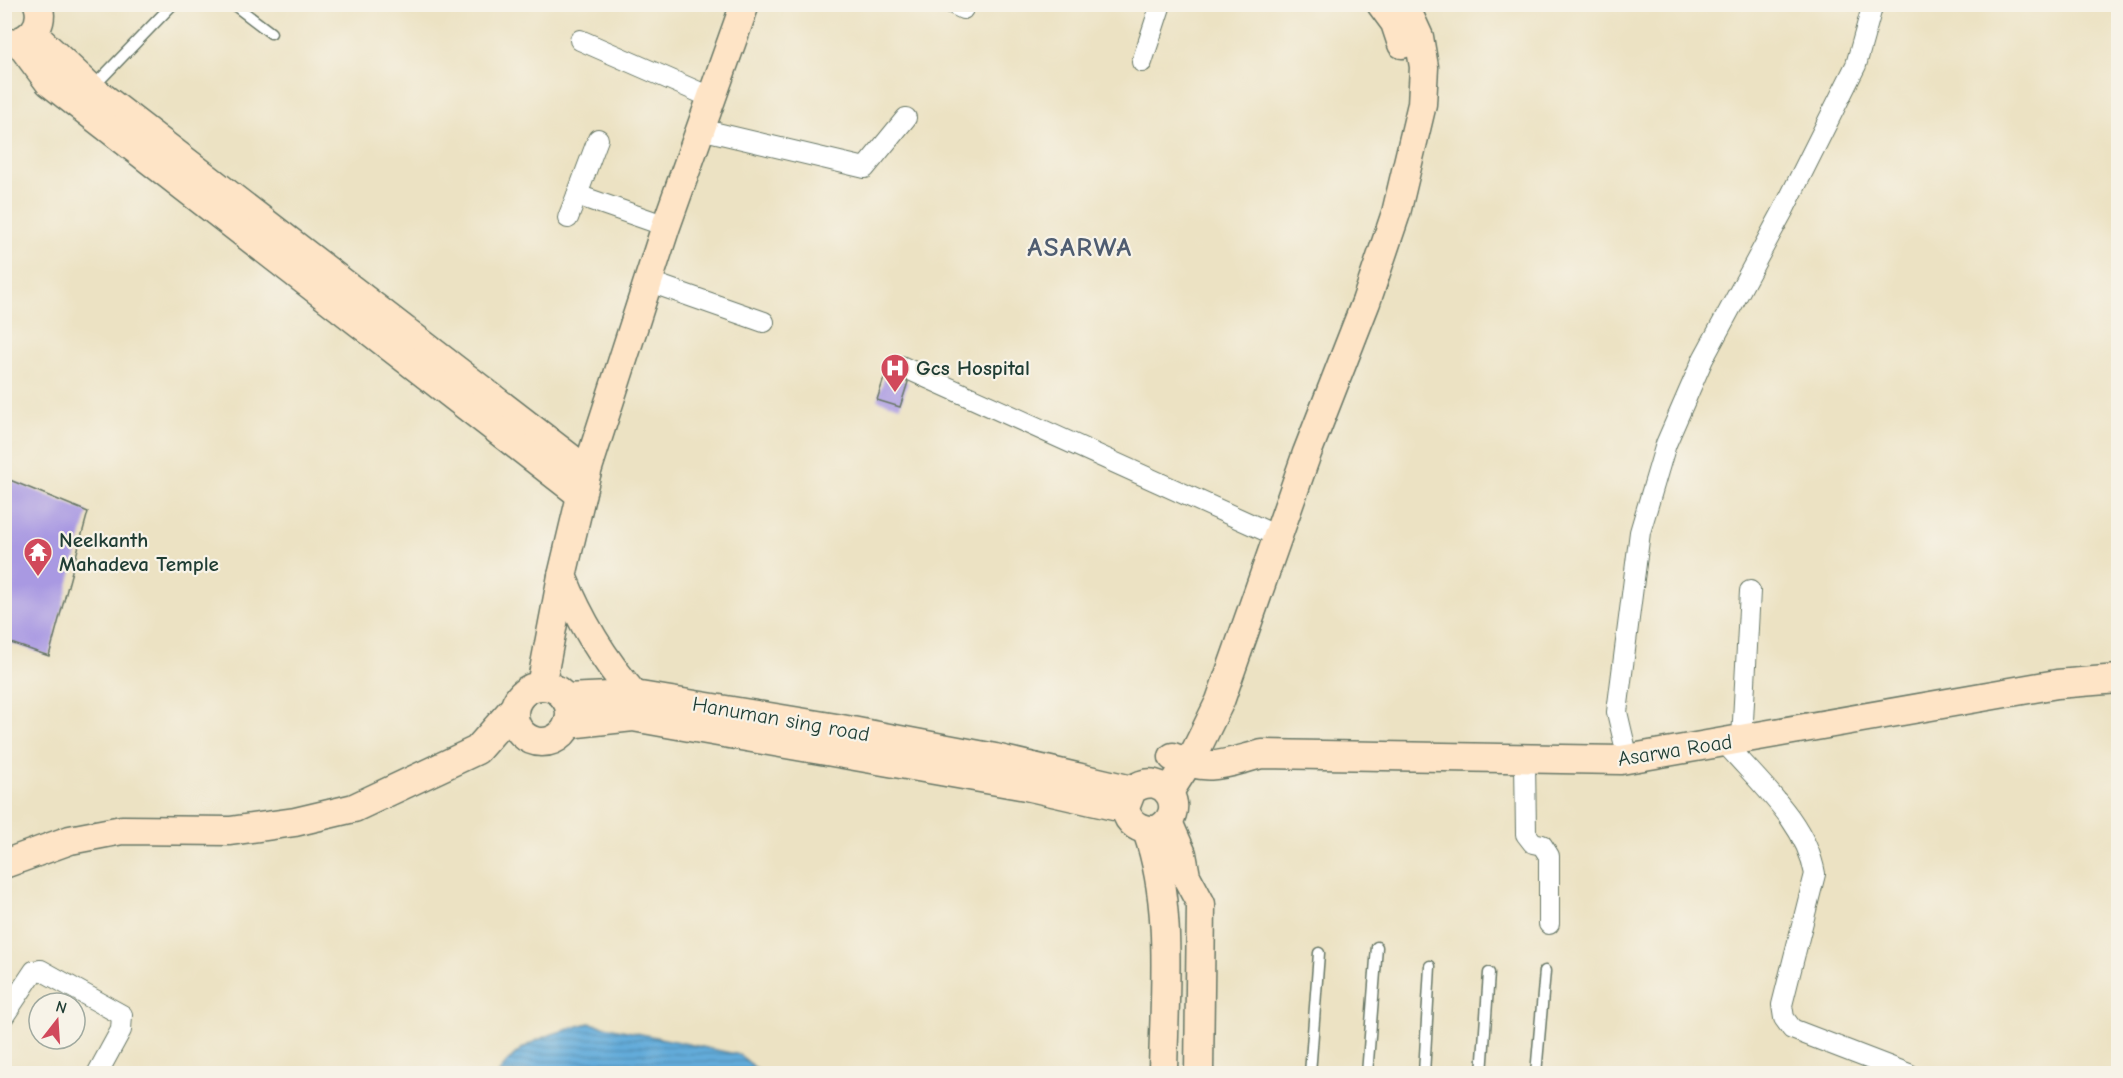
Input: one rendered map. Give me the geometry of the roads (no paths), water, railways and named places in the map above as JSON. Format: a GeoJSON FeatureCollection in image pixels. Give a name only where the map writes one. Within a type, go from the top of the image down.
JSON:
{"type":"FeatureCollection","features":[{"type":"Feature","properties":{"kind":"street"},"geometry":{"type":"LineString","coordinates":[[4,864],[70,840],[122,830],[230,831],[295,822],[354,808],[477,750],[530,740],[549,741],[557,738],[562,576],[584,483],[666,226],[745,4]]}},
{"type":"Feature","properties":{"kind":"street"},"geometry":{"type":"LineString","coordinates":[[1142,62],[1161,4]]}},
{"type":"Feature","properties":{"kind":"street"},"geometry":{"type":"LineString","coordinates":[[1628,759],[1617,712],[1640,532],[1666,444],[1703,359],[1783,211],[1856,64],[1874,4]]}},
{"type":"Feature","properties":{"kind":"street"},"geometry":{"type":"LineString","coordinates":[[1163,1074],[1174,891],[1182,854],[1157,826],[1130,821],[1145,793],[1185,754],[1220,701],[1269,532],[1380,233],[1422,104],[1424,67],[1419,37],[1400,7]]}},
{"type":"Feature","properties":{"kind":"street"},"geometry":{"type":"LineString","coordinates":[[30,23],[92,89],[584,483]]}},
{"type":"Feature","properties":{"kind":"street"},"geometry":{"type":"LineString","coordinates":[[30,23],[49,82],[584,483]]}},
{"type":"Feature","properties":{"kind":"street"},"geometry":{"type":"LineString","coordinates":[[580,39],[710,97]]}},
{"type":"Feature","properties":{"kind":"street"},"geometry":{"type":"LineString","coordinates":[[700,129],[865,168],[906,118]]}},
{"type":"Feature","properties":{"kind":"street"},"geometry":{"type":"LineString","coordinates":[[568,218],[598,139]]}},
{"type":"Feature","properties":{"kind":"street"},"geometry":{"type":"LineString","coordinates":[[577,195],[666,226]]}},
{"type":"Feature","properties":{"kind":"street"},"geometry":{"type":"LineString","coordinates":[[650,282],[764,322]]}},
{"type":"Feature","properties":{"kind":"street"},"geometry":{"type":"LineString","coordinates":[[901,366],[1269,532]]}},
{"type":"Feature","properties":{"kind":"street"},"geometry":{"type":"LineString","coordinates":[[562,576],[576,610],[592,639],[611,669],[634,694]]}},
{"type":"Feature","properties":{"kind":"street"},"geometry":{"type":"LineString","coordinates":[[1750,591],[1734,741],[1800,831],[1811,854],[1815,874],[1782,1005],[1784,1018],[1792,1029],[1909,1074]]}},
{"type":"Feature","properties":{"kind":"street","name":"Asarwa Road"},"geometry":{"type":"LineString","coordinates":[[1185,754],[1216,754],[1227,763],[1262,754],[1525,761],[1628,759],[2056,684],[2118,679]]}},
{"type":"Feature","properties":{"kind":"street"},"geometry":{"type":"LineString","coordinates":[[477,750],[514,708],[524,692],[558,703],[633,717],[885,749],[1026,786],[1145,793],[1173,806],[1157,826]]}},
{"type":"Feature","properties":{"kind":"street","name":"Hanuman sing road"},"geometry":{"type":"LineString","coordinates":[[558,703],[634,694],[885,749],[995,758],[1145,793]]}},
{"type":"Feature","properties":{"kind":"street"},"geometry":{"type":"LineString","coordinates":[[514,708],[516,727],[530,740]]}},
{"type":"Feature","properties":{"kind":"street"},"geometry":{"type":"LineString","coordinates":[[1525,761],[1526,834],[1533,843],[1542,846],[1549,856],[1549,924]]}},
{"type":"Feature","properties":{"kind":"street"},"geometry":{"type":"LineString","coordinates":[[1143,1074],[1147,915],[1174,891]]}},
{"type":"Feature","properties":{"kind":"street"},"geometry":{"type":"LineString","coordinates":[[1174,891],[1181,1074]]}},
{"type":"Feature","properties":{"kind":"street"},"geometry":{"type":"LineString","coordinates":[[1174,891],[1201,904],[1200,1074]]}},
{"type":"Feature","properties":{"kind":"street"},"geometry":{"type":"LineString","coordinates":[[4,1016],[34,971],[41,970],[122,1015],[121,1030],[97,1074]]}},
{"type":"Feature","properties":{"kind":"lane"},"geometry":{"type":"LineString","coordinates":[[92,89],[174,4]]}},
{"type":"Feature","properties":{"kind":"lane"},"geometry":{"type":"LineString","coordinates":[[233,4],[271,33]]}},
{"type":"Feature","properties":{"kind":"lane"},"geometry":{"type":"LineString","coordinates":[[1367,1074],[1377,947]]}},
{"type":"Feature","properties":{"kind":"lane"},"geometry":{"type":"LineString","coordinates":[[1310,1074],[1319,953]]}},
{"type":"Feature","properties":{"kind":"lane"},"geometry":{"type":"LineString","coordinates":[[1424,1074],[1430,966]]}},
{"type":"Feature","properties":{"kind":"lane"},"geometry":{"type":"LineString","coordinates":[[1536,1074],[1545,971]]}},
{"type":"Feature","properties":{"kind":"lane"},"geometry":{"type":"LineString","coordinates":[[1482,1074],[1489,973]]}},
{"type":"Feature","properties":{"kind":"water"},"geometry":{"type":"Polygon","coordinates":[[[589,1023],[740,1055],[761,1073],[499,1073],[517,1052],[528,1045],[539,1039],[589,1023]]]}},
{"type":"Feature","properties":{"kind":"place","name":"Gcs Hospital"},"geometry":{"type":"Point","coordinates":[895,394]}},
{"type":"Feature","properties":{"kind":"place","name":"Neelkanth Mahadeva Temple"},"geometry":{"type":"Point","coordinates":[38,578]}},
{"type":"Feature","properties":{"kind":"district","name":"ASARWA"},"geometry":{"type":"Point","coordinates":[1080,247]}}]}
